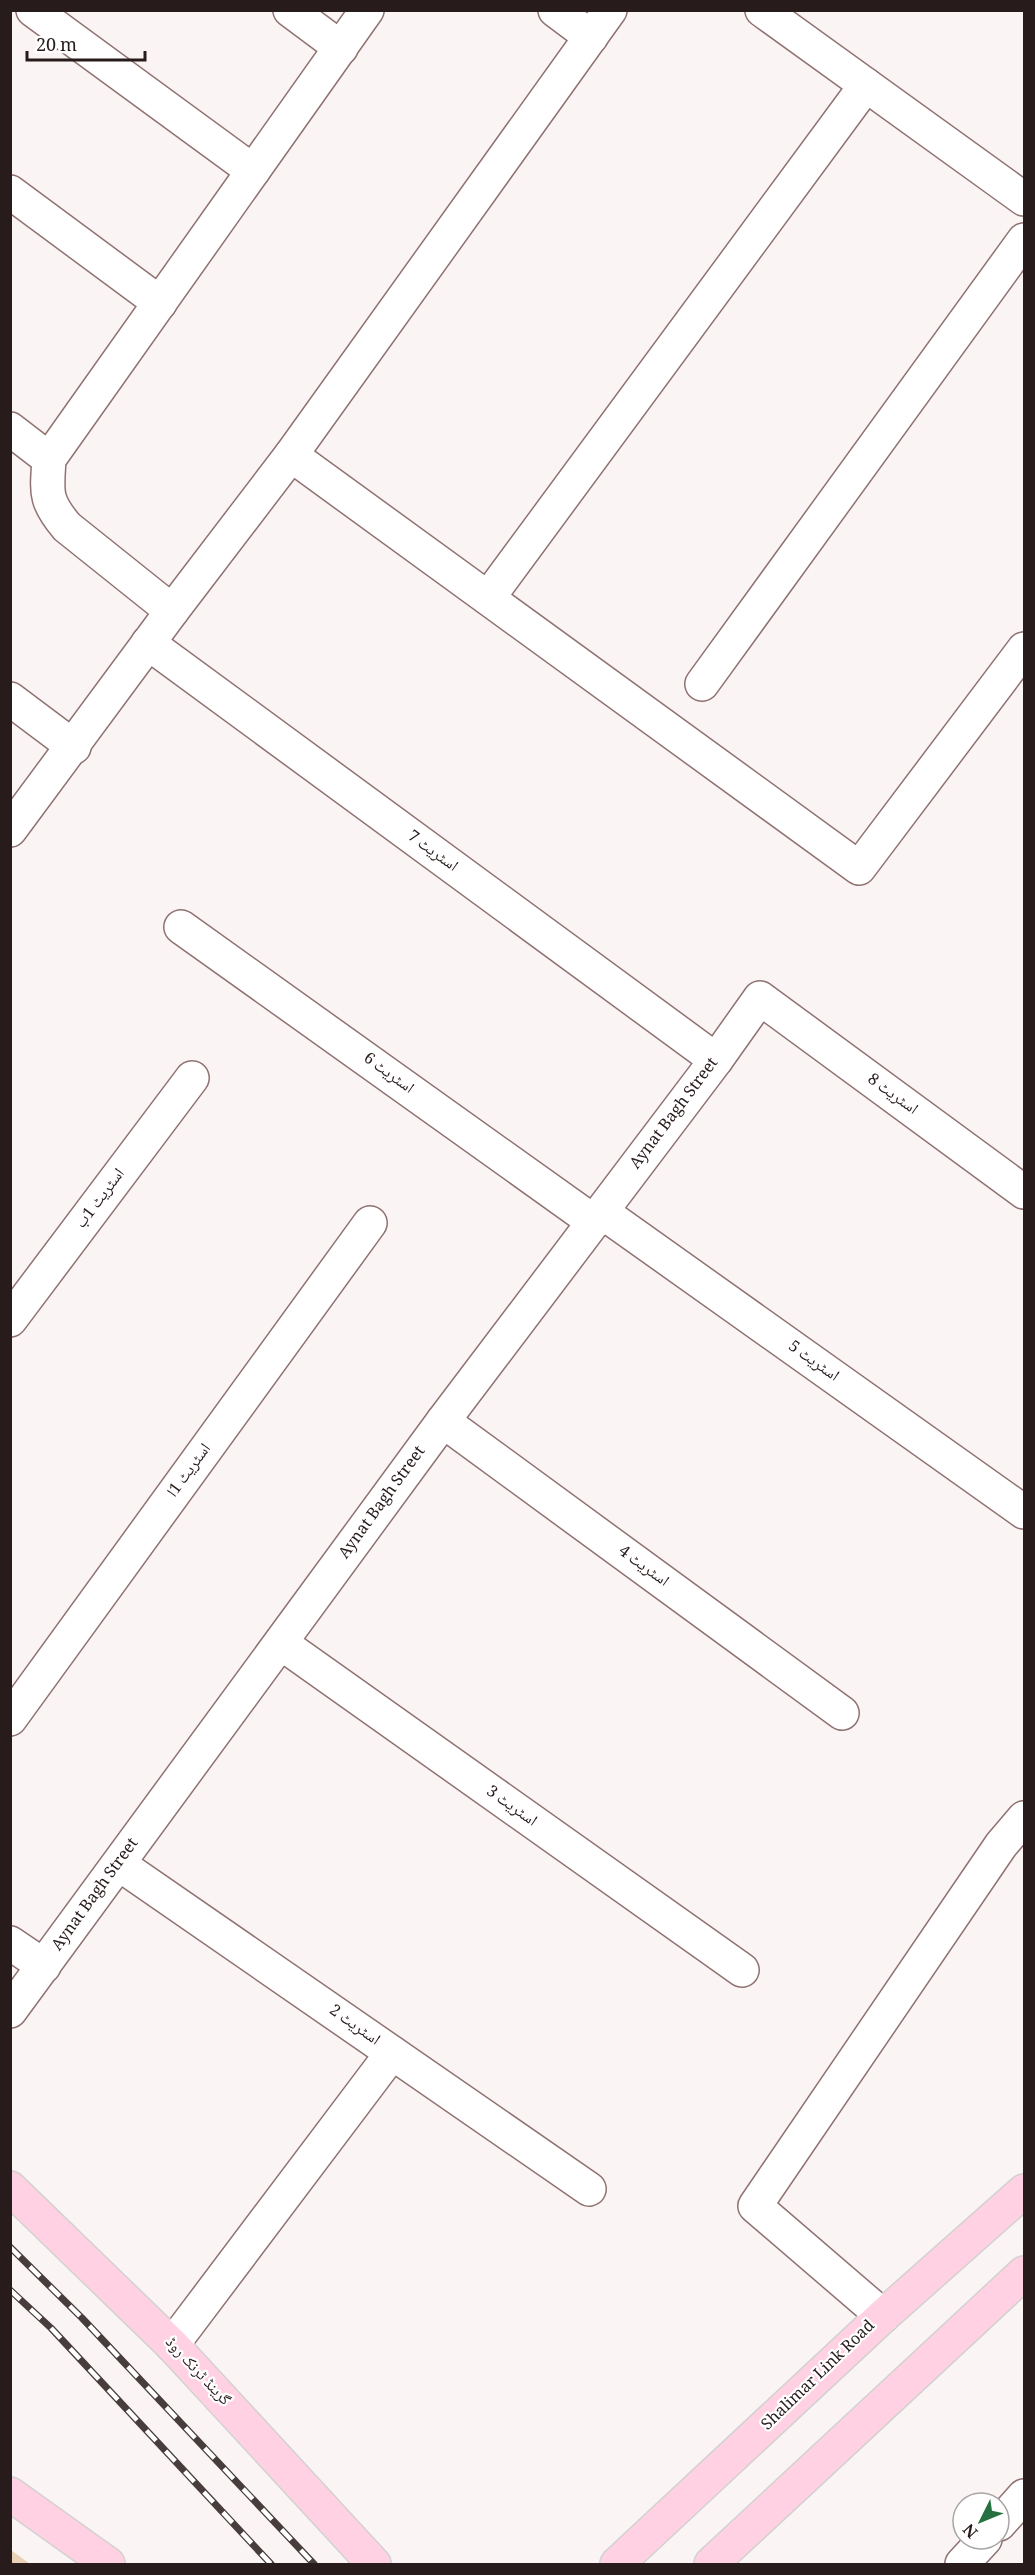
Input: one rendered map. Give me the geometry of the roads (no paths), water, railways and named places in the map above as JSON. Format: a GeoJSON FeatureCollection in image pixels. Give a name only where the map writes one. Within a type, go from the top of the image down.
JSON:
{"type":"FeatureCollection","features":[{"type":"Feature","properties":{"kind":"main road","name":"گرینڈ ٹرنک روڈ"},"geometry":{"type":"LineString","coordinates":[[10,2188],[172,2345],[374,2565]]}},
{"type":"Feature","properties":{"kind":"main road","name":"Shalimar Link Road"},"geometry":{"type":"LineString","coordinates":[[617,2565],[882,2316],[1024,2191]]}},
{"type":"Feature","properties":{"kind":"main road"},"geometry":{"type":"LineString","coordinates":[[711,2565],[1024,2273]]}},
{"type":"Feature","properties":{"kind":"main road"},"geometry":{"type":"LineString","coordinates":[[10,2494],[108,2565]]}},
{"type":"Feature","properties":{"kind":"street"},"geometry":{"type":"LineString","coordinates":[[33,10],[253,171]]}},
{"type":"Feature","properties":{"kind":"street"},"geometry":{"type":"LineString","coordinates":[[290,10],[341,48]]}},
{"type":"Feature","properties":{"kind":"street"},"geometry":{"type":"LineString","coordinates":[[172,611],[67,527],[53,510],[47,493],[49,459],[368,10]]}},
{"type":"Feature","properties":{"kind":"street"},"geometry":{"type":"LineString","coordinates":[[555,10],[591,37]]}},
{"type":"Feature","properties":{"kind":"street"},"geometry":{"type":"LineString","coordinates":[[10,830],[291,455],[610,10]]}},
{"type":"Feature","properties":{"kind":"street"},"geometry":{"type":"LineString","coordinates":[[762,10],[1024,199]]}},
{"type":"Feature","properties":{"kind":"street"},"geometry":{"type":"LineString","coordinates":[[488,598],[866,85]]}},
{"type":"Feature","properties":{"kind":"street"},"geometry":{"type":"LineString","coordinates":[[10,192],[160,303]]}},
{"type":"Feature","properties":{"kind":"street"},"geometry":{"type":"LineString","coordinates":[[702,684],[1024,240]]}},
{"type":"Feature","properties":{"kind":"street"},"geometry":{"type":"LineString","coordinates":[[10,429],[49,459]]}},
{"type":"Feature","properties":{"kind":"street"},"geometry":{"type":"LineString","coordinates":[[291,455],[859,868],[1024,649]]}},
{"type":"Feature","properties":{"kind":"street","name":"اسٹریٹ 7"},"geometry":{"type":"LineString","coordinates":[[148,643],[716,1060]]}},
{"type":"Feature","properties":{"kind":"street"},"geometry":{"type":"LineString","coordinates":[[10,699],[74,747]]}},
{"type":"Feature","properties":{"kind":"street","name":"اسٹریٹ 6"},"geometry":{"type":"LineString","coordinates":[[181,927],[598,1217]]}},
{"type":"Feature","properties":{"kind":"street","name":"Aynat Bagh Street"},"geometry":{"type":"LineString","coordinates":[[10,2011],[443,1421],[716,1060],[760,998]]}},
{"type":"Feature","properties":{"kind":"street","name":"اسٹریٹ 8"},"geometry":{"type":"LineString","coordinates":[[760,998],[1024,1192]]}},
{"type":"Feature","properties":{"kind":"street","name":"اسٹریٹ 1ب"},"geometry":{"type":"LineString","coordinates":[[10,1320],[192,1078]]}},
{"type":"Feature","properties":{"kind":"street","name":"اسٹریٹ 5"},"geometry":{"type":"LineString","coordinates":[[598,1217],[1024,1512]]}},
{"type":"Feature","properties":{"kind":"street","name":"اسٹریٹ 1ا"},"geometry":{"type":"LineString","coordinates":[[10,1719],[370,1223]]}},
{"type":"Feature","properties":{"kind":"street","name":"اسٹریٹ 4"},"geometry":{"type":"LineString","coordinates":[[443,1421],[842,1713]]}},
{"type":"Feature","properties":{"kind":"street","name":"اسٹریٹ 3"},"geometry":{"type":"LineString","coordinates":[[281,1643],[742,1970]]}},
{"type":"Feature","properties":{"kind":"street"},"geometry":{"type":"LineString","coordinates":[[882,2316],[755,2206],[1001,1845],[1024,1818]]}},
{"type":"Feature","properties":{"kind":"street","name":"اسٹریٹ 2"},"geometry":{"type":"LineString","coordinates":[[119,1864],[589,2189]]}},
{"type":"Feature","properties":{"kind":"street"},"geometry":{"type":"LineString","coordinates":[[10,1943],[44,1966]]}},
{"type":"Feature","properties":{"kind":"street"},"geometry":{"type":"LineString","coordinates":[[172,2345],[392,2053]]}},
{"type":"Feature","properties":{"kind":"street"},"geometry":{"type":"LineString","coordinates":[[1011,2511],[1024,2496]]}},
{"type":"Feature","properties":{"kind":"street"},"geometry":{"type":"LineString","coordinates":[[962,2565],[974,2551]]}},
{"type":"Feature","properties":{"kind":"railway"},"geometry":{"type":"LineString","coordinates":[[10,2247],[82,2318],[314,2564]]}},
{"type":"Feature","properties":{"kind":"railway"},"geometry":{"type":"LineString","coordinates":[[10,2290],[51,2328],[271,2564]]}}]}
